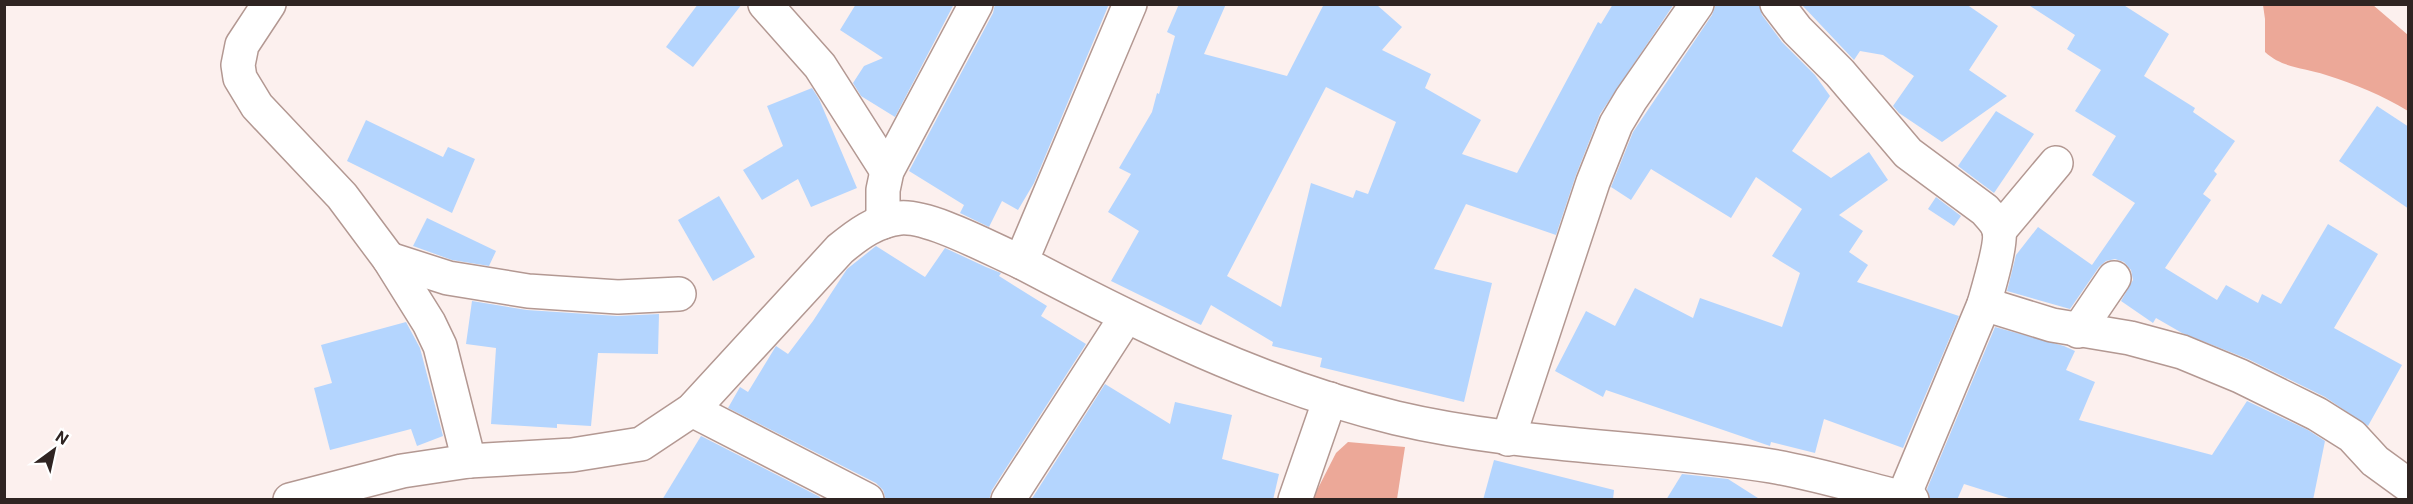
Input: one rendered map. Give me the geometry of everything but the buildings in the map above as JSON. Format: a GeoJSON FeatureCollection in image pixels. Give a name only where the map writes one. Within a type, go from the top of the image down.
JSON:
{"type":"FeatureCollection","features":[{"type":"Feature","properties":{"kind":"street"},"geometry":{"type":"LineString","coordinates":[[269,4],[242,45],[238,65],[240,78],[256,106],[342,196],[389,259],[436,335],[469,461]]}},
{"type":"Feature","properties":{"kind":"street"},"geometry":{"type":"LineString","coordinates":[[765,4],[820,66],[887,171]]}},
{"type":"Feature","properties":{"kind":"street"},"geometry":{"type":"LineString","coordinates":[[883,222],[883,190],[887,171],[976,4]]}},
{"type":"Feature","properties":{"kind":"street"},"geometry":{"type":"LineString","coordinates":[[1021,262],[1130,4]]}},
{"type":"Feature","properties":{"kind":"street"},"geometry":{"type":"LineString","coordinates":[[1508,439],[1593,182],[1616,124],[1697,4]]}},
{"type":"Feature","properties":{"kind":"street"},"geometry":{"type":"LineString","coordinates":[[1777,4],[1797,30],[1840,73],[1908,153],[1985,210],[1993,218],[1999,231]]}},
{"type":"Feature","properties":{"kind":"street"},"geometry":{"type":"LineString","coordinates":[[290,500],[402,471],[469,461],[572,455],[631,446],[652,438],[693,410],[840,249],[859,234],[883,222],[907,218],[930,223],[1021,262],[1174,340],[1330,399],[1396,418],[1508,439],[1665,453],[1772,466],[1839,480],[1908,499],[1984,304],[1992,277],[1999,231],[2056,163]]}},
{"type":"Feature","properties":{"kind":"street"},"geometry":{"type":"LineString","coordinates":[[389,259],[448,278],[528,291],[618,297],[679,294]]}},
{"type":"Feature","properties":{"kind":"street"},"geometry":{"type":"LineString","coordinates":[[2078,330],[2114,278]]}},
{"type":"Feature","properties":{"kind":"street"},"geometry":{"type":"LineString","coordinates":[[1984,304],[2052,326],[2130,338],[2182,352],[2269,389],[2317,414],[2352,436],[2375,461],[2409,485]]}},
{"type":"Feature","properties":{"kind":"street"},"geometry":{"type":"LineString","coordinates":[[1008,500],[1126,317]]}},
{"type":"Feature","properties":{"kind":"street"},"geometry":{"type":"LineString","coordinates":[[1295,500],[1330,399]]}},
{"type":"Feature","properties":{"kind":"street"},"geometry":{"type":"LineString","coordinates":[[693,410],[867,500]]}},
{"type":"Feature","properties":{"kind":"shaded area"},"geometry":{"type":"Polygon","coordinates":[[[2263,5],[2373,5],[2408,35],[2408,111],[2358,86],[2318,72],[2287,65],[2272,58],[2265,52],[2263,5]]]}},
{"type":"Feature","properties":{"kind":"shaded area"},"geometry":{"type":"Polygon","coordinates":[[[1348,442],[1405,447],[1397,499],[1312,500],[1336,453],[1348,442]]]}}]}
